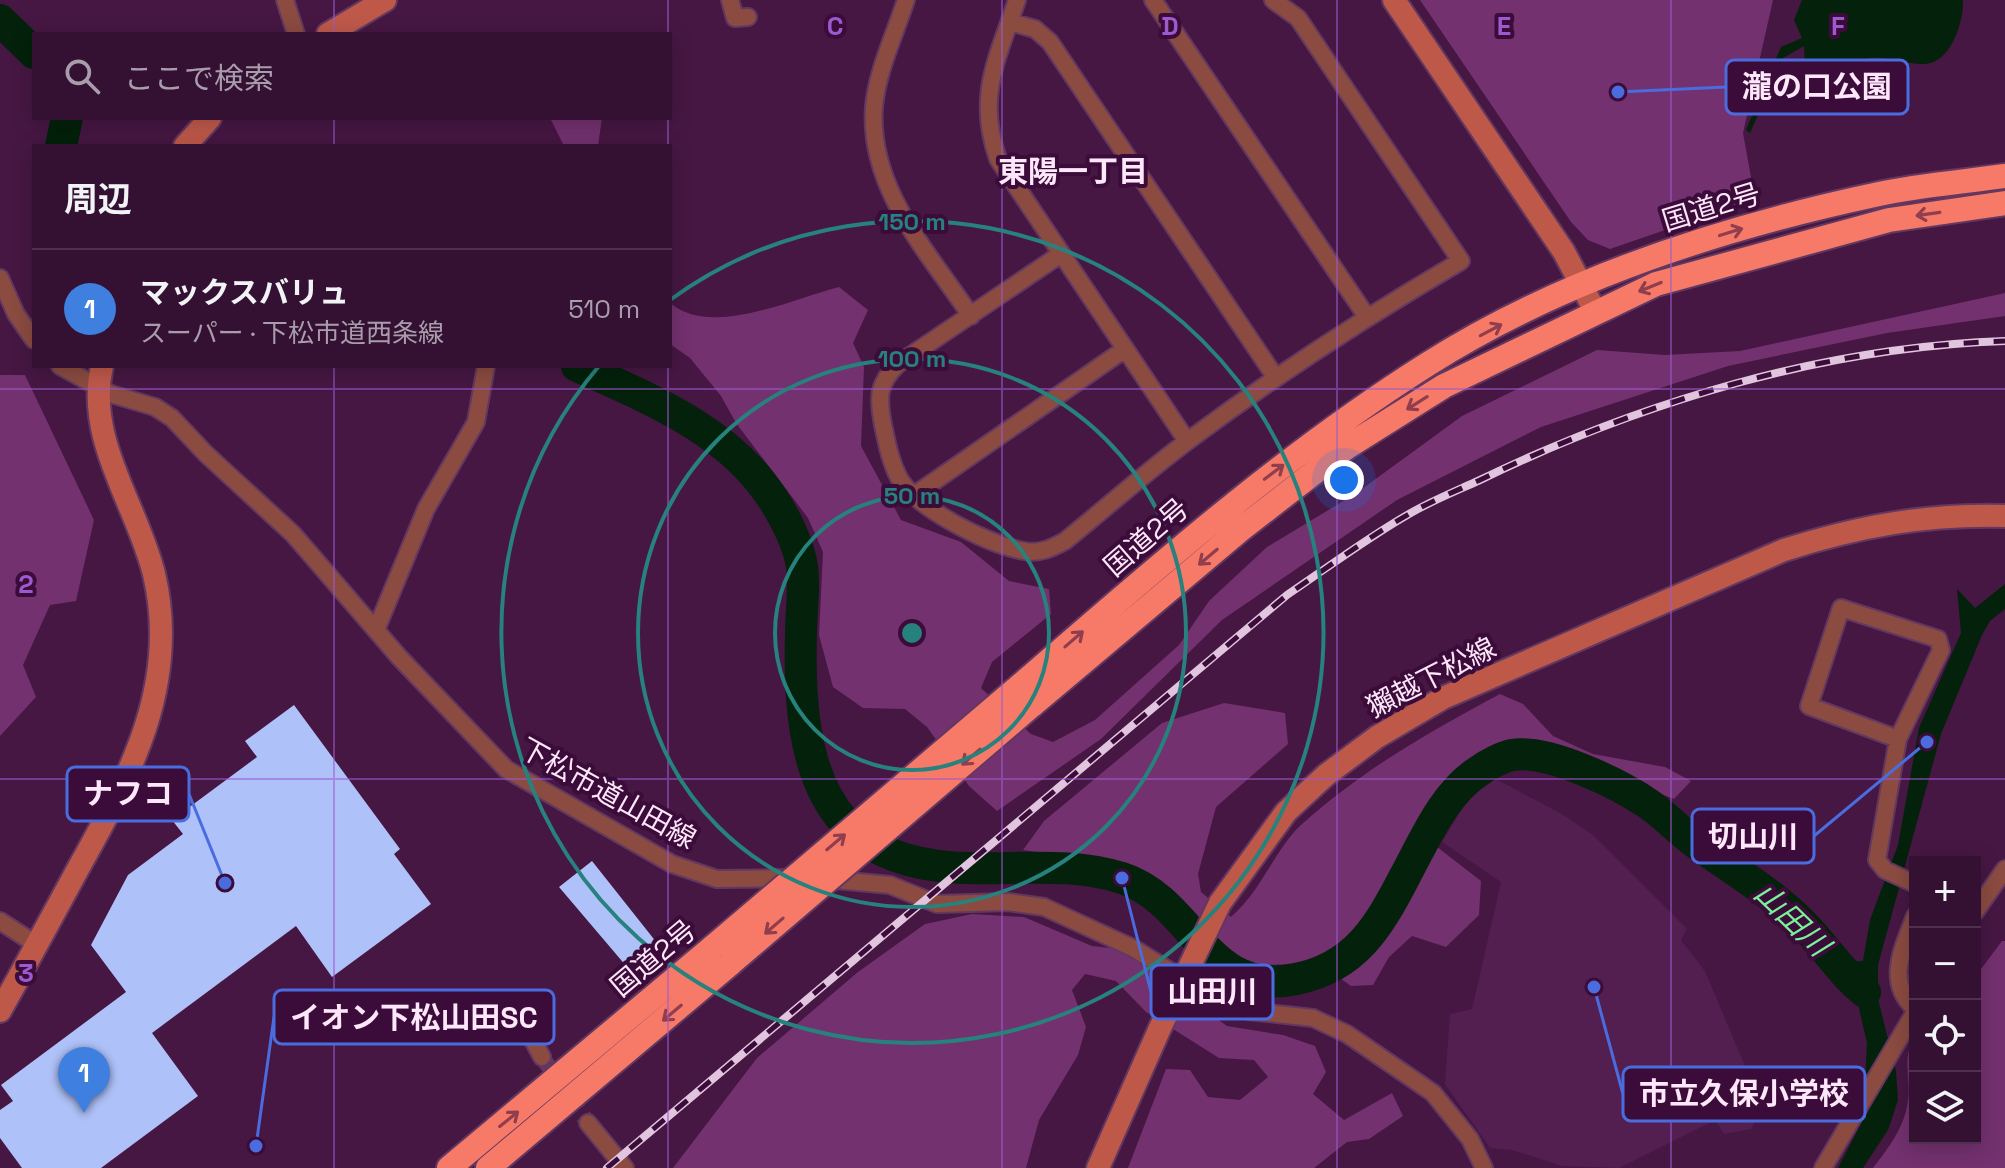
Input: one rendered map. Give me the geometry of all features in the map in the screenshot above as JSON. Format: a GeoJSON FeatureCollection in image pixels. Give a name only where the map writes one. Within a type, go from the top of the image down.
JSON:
{"type":"FeatureCollection","features":[{"type":"Feature","properties":{"kind":"highway","name":"国道2号"},"geometry":{"type":"LineString","coordinates":[[488,1168],[731,963],[1023,698],[1224,510],[1330,429],[1430,362],[1644,259],[1772,219],[1882,193],[2005,176]]}},
{"type":"Feature","properties":{"kind":"highway","name":"国道2号"},"geometry":{"type":"LineString","coordinates":[[449,1168],[713,947],[1023,698],[1347,447],[1444,386],[1656,284],[1889,220],[2005,203]]}},
{"type":"Feature","properties":{"kind":"main road"},"geometry":{"type":"LineString","coordinates":[[331,32],[385,0]]}},
{"type":"Feature","properties":{"kind":"main road"},"geometry":{"type":"LineString","coordinates":[[1394,0],[1584,286],[1595,311]]}},
{"type":"Feature","properties":{"kind":"main road"},"geometry":{"type":"LineString","coordinates":[[187,144],[208,120]]}},
{"type":"Feature","properties":{"kind":"main road"},"geometry":{"type":"LineString","coordinates":[[0,1011],[129,777],[150,713],[160,665],[160,623],[155,579],[143,530],[105,445],[99,376]]}},
{"type":"Feature","properties":{"kind":"main road","name":"獺越下松線"},"geometry":{"type":"LineString","coordinates":[[1098,1168],[1220,903],[1286,812],[1326,775],[1377,737],[1443,698],[1784,550],[1842,532],[1918,517],[2005,516]]}},
{"type":"Feature","properties":{"kind":"street"},"geometry":{"type":"LineString","coordinates":[[285,0],[295,32]]}},
{"type":"Feature","properties":{"kind":"street"},"geometry":{"type":"LineString","coordinates":[[730,0],[735,18],[748,17]]}},
{"type":"Feature","properties":{"kind":"street"},"geometry":{"type":"LineString","coordinates":[[906,0],[874,105],[875,144],[885,182],[899,210],[971,316]]}},
{"type":"Feature","properties":{"kind":"street"},"geometry":{"type":"LineString","coordinates":[[1017,0],[987,100],[987,128],[998,159],[1187,441]]}},
{"type":"Feature","properties":{"kind":"street"},"geometry":{"type":"LineString","coordinates":[[1153,0],[1367,317]]}},
{"type":"Feature","properties":{"kind":"street"},"geometry":{"type":"LineString","coordinates":[[1061,254],[898,364],[883,378],[878,398],[890,457],[900,479],[913,496],[948,521],[1024,551],[1045,551],[1065,541],[1187,441],[1276,378],[1367,317],[1461,261],[1298,18],[1273,0]]}},
{"type":"Feature","properties":{"kind":"street"},"geometry":{"type":"LineString","coordinates":[[1010,22],[1035,29],[1050,42],[1276,378]]}},
{"type":"Feature","properties":{"kind":"street"},"geometry":{"type":"LineString","coordinates":[[0,278],[16,314],[32,337]]}},
{"type":"Feature","properties":{"kind":"street"},"geometry":{"type":"LineString","coordinates":[[913,496],[1125,349]]}},
{"type":"Feature","properties":{"kind":"street","name":"下松市道山田線"},"geometry":{"type":"LineString","coordinates":[[68,368],[99,376],[127,401],[155,407],[172,418],[215,464],[293,534],[376,630],[506,769],[672,864],[717,879],[855,880],[890,885],[937,904],[1008,902],[1044,907],[1133,948],[1220,1002],[1249,1011],[1313,1018],[1347,1034],[1433,1093],[1470,1139],[1484,1168]]}},
{"type":"Feature","properties":{"kind":"street"},"geometry":{"type":"LineString","coordinates":[[376,630],[426,509],[476,422],[486,368]]}},
{"type":"Feature","properties":{"kind":"street"},"geometry":{"type":"LineString","coordinates":[[1898,739],[1809,706],[1841,608],[1938,639],[1941,650],[1898,739],[1877,860],[1885,870],[1909,880]]}},
{"type":"Feature","properties":{"kind":"street"},"geometry":{"type":"LineString","coordinates":[[1981,903],[2005,869]]}},
{"type":"Feature","properties":{"kind":"street"},"geometry":{"type":"LineString","coordinates":[[0,921],[37,945]]}},
{"type":"Feature","properties":{"kind":"street"},"geometry":{"type":"LineString","coordinates":[[1909,1001],[1897,983],[1897,964],[1910,928]]}},
{"type":"Feature","properties":{"kind":"street"},"geometry":{"type":"LineString","coordinates":[[512,1001],[542,1057]]}},
{"type":"Feature","properties":{"kind":"street"},"geometry":{"type":"LineString","coordinates":[[1823,1168],[1909,1021]]}},
{"type":"Feature","properties":{"kind":"street"},"geometry":{"type":"LineString","coordinates":[[588,1123],[625,1168]]}},
{"type":"Feature","properties":{"kind":"shaded area"},"geometry":{"type":"Polygon","coordinates":[[[1420,0],[1773,0],[1743,133],[1755,199],[1610,249],[1588,240],[1571,222],[1420,0]]]}},
{"type":"Feature","properties":{"kind":"shaded area"},"geometry":{"type":"Polygon","coordinates":[[[1802,0],[1963,0],[1954,40],[1942,57],[1934,62],[1918,64],[1870,58],[1821,70],[1805,65],[1804,46],[1783,58],[1750,133],[1746,130],[1781,47],[1802,38],[1794,20],[1802,0]]]}},
{"type":"Feature","properties":{"kind":"shaded area"},"geometry":{"type":"Polygon","coordinates":[[[551,120],[602,120],[598,144],[563,144],[551,120]]]}},
{"type":"Feature","properties":{"kind":"shaded area"},"geometry":{"type":"Polygon","coordinates":[[[839,287],[868,310],[853,343],[864,367],[861,446],[901,520],[961,542],[1009,581],[1049,589],[1051,614],[992,662],[981,688],[1031,734],[1053,742],[1095,720],[1179,645],[1209,601],[1267,547],[1355,494],[1462,416],[1597,350],[1665,355],[1740,351],[2005,293],[2005,316],[1887,333],[1728,366],[1541,427],[1397,500],[1222,620],[1101,739],[997,811],[969,786],[927,727],[905,709],[863,708],[833,687],[819,635],[823,552],[808,518],[736,423],[721,396],[690,358],[672,345],[672,304],[687,313],[707,317],[752,313],[839,287]]]}},
{"type":"Feature","properties":{"kind":"shaded area"},"geometry":{"type":"Polygon","coordinates":[[[0,375],[25,375],[94,520],[76,601],[50,605],[23,665],[36,697],[0,736],[0,375]]]}},
{"type":"Feature","properties":{"kind":"shaded area"},"geometry":{"type":"Polygon","coordinates":[[[2005,584],[2005,609],[1990,621],[1982,635],[1941,734],[1878,965],[1878,999],[1896,1071],[1898,1100],[1888,1130],[1863,1168],[1838,1168],[1863,1120],[1867,1043],[1858,1004],[1831,962],[1863,961],[1870,920],[1898,845],[1919,728],[1961,633],[1957,589],[1975,608],[2005,584]]]}},
{"type":"Feature","properties":{"kind":"shaded area"},"geometry":{"type":"Polygon","coordinates":[[[1500,694],[1523,704],[1553,736],[1593,754],[1665,767],[1691,781],[1674,799],[1546,750],[1506,752],[1465,777],[1419,833],[1481,881],[1479,915],[1446,947],[1412,936],[1389,957],[1373,985],[1351,986],[1320,964],[1247,965],[1217,948],[1171,894],[1137,867],[1023,850],[1044,821],[1162,723],[1224,703],[1285,713],[1288,744],[1216,807],[1198,874],[1201,892],[1231,917],[1251,895],[1292,835],[1324,805],[1397,753],[1500,694]]]}},
{"type":"Feature","properties":{"kind":"shaded area"},"geometry":{"type":"Polygon","coordinates":[[[1490,776],[1562,814],[1593,835],[1687,929],[1681,940],[1705,971],[1759,1099],[1758,1115],[1751,1129],[1724,1134],[1715,1120],[1619,1168],[1562,1166],[1512,1150],[1490,1148],[1445,1084],[1450,1014],[1472,1009],[1501,882],[1442,842],[1475,787],[1490,776]]]}},
{"type":"Feature","properties":{"kind":"shaded area"},"geometry":{"type":"Polygon","coordinates":[[[972,914],[1024,917],[1092,946],[1120,949],[1227,1026],[1283,1035],[1315,1046],[1326,1072],[1313,1094],[1344,1120],[1392,1093],[1403,1116],[1369,1139],[1347,1142],[1314,1168],[1128,1168],[1166,1069],[1190,1070],[1208,1097],[1240,1100],[1268,1077],[1254,1060],[1219,1058],[1146,1012],[1116,981],[1085,974],[1072,990],[1086,1027],[1078,1055],[1039,1120],[1026,1168],[673,1168],[757,1058],[858,972],[925,924],[972,914]]]}},
{"type":"Feature","properties":{"kind":"shaded area"},"geometry":{"type":"Polygon","coordinates":[[[2005,941],[2005,1168],[1873,1168],[1900,1128],[1909,1092],[1909,1144],[1981,1144],[1981,969],[2005,941]]]}},
{"type":"Feature","properties":{"kind":"shaded area"},"geometry":{"type":"Polygon","coordinates":[[[1909,1050],[1909,1092],[1907,1060],[1909,1050]]]}},
{"type":"Feature","properties":{"kind":"building"},"geometry":{"type":"Polygon","coordinates":[[[294,705],[400,849],[394,854],[431,904],[332,977],[296,926],[152,1033],[198,1096],[101,1168],[22,1168],[0,1138],[0,1110],[13,1101],[1,1085],[126,992],[91,945],[128,875],[183,834],[172,820],[257,757],[245,741],[294,705]]]}},
{"type":"Feature","properties":{"kind":"building"},"geometry":{"type":"Polygon","coordinates":[[[592,861],[657,943],[627,967],[559,887],[592,861]]]}},
{"type":"Feature","properties":{"kind":"waterway","name":"山田川"},"geometry":{"type":"LineString","coordinates":[[0,20],[32,51]]}},
{"type":"Feature","properties":{"kind":"waterway","name":"山田川"},"geometry":{"type":"LineString","coordinates":[[61,144],[67,120]]}},
{"type":"Feature","properties":{"kind":"waterway","name":"山田川"},"geometry":{"type":"LineString","coordinates":[[581,368],[659,404],[710,435],[755,475],[773,499],[791,532],[802,567],[802,696],[812,761],[824,791],[840,817],[863,839],[893,855],[949,867],[1065,868],[1122,878],[1147,890],[1220,962],[1241,975],[1265,981],[1296,979],[1335,965],[1363,942],[1385,912],[1436,819],[1467,780],[1499,759],[1512,755],[1545,757],[1621,787],[1650,805],[1693,841],[1779,902],[1811,932],[1865,992]]}},
{"type":"Feature","properties":{"kind":"tunnel"},"geometry":{"type":"LineString","coordinates":[[542,1057],[588,1123]]}},
{"type":"Feature","properties":{"kind":"railway"},"geometry":{"type":"LineString","coordinates":[[607,1168],[1287,595],[1393,523],[1435,500],[1541,452],[1669,403],[1802,367],[1870,354],[1937,345],[2005,341]]}},
{"type":"Feature","properties":{"kind":"place","name":"瀧の口公園"},"geometry":{"type":"Point","coordinates":[1618,92]}},
{"type":"Feature","properties":{"kind":"place","name":"切山川"},"geometry":{"type":"Point","coordinates":[1927,742]}},
{"type":"Feature","properties":{"kind":"place","name":"山田川"},"geometry":{"type":"Point","coordinates":[1122,878]}},
{"type":"Feature","properties":{"kind":"place","name":"ナフコ"},"geometry":{"type":"Point","coordinates":[225,883]}},
{"type":"Feature","properties":{"kind":"place","name":"市立久保小学校"},"geometry":{"type":"Point","coordinates":[1594,987]}},
{"type":"Feature","properties":{"kind":"place","name":"マックスバリュ"},"geometry":{"type":"Point","coordinates":[84,1113]}},
{"type":"Feature","properties":{"kind":"place","name":"イオン下松山田SC"},"geometry":{"type":"Point","coordinates":[256,1146]}},
{"type":"Feature","properties":{"kind":"district","name":"東陽一丁目"},"geometry":{"type":"Point","coordinates":[1073,171]}}]}
